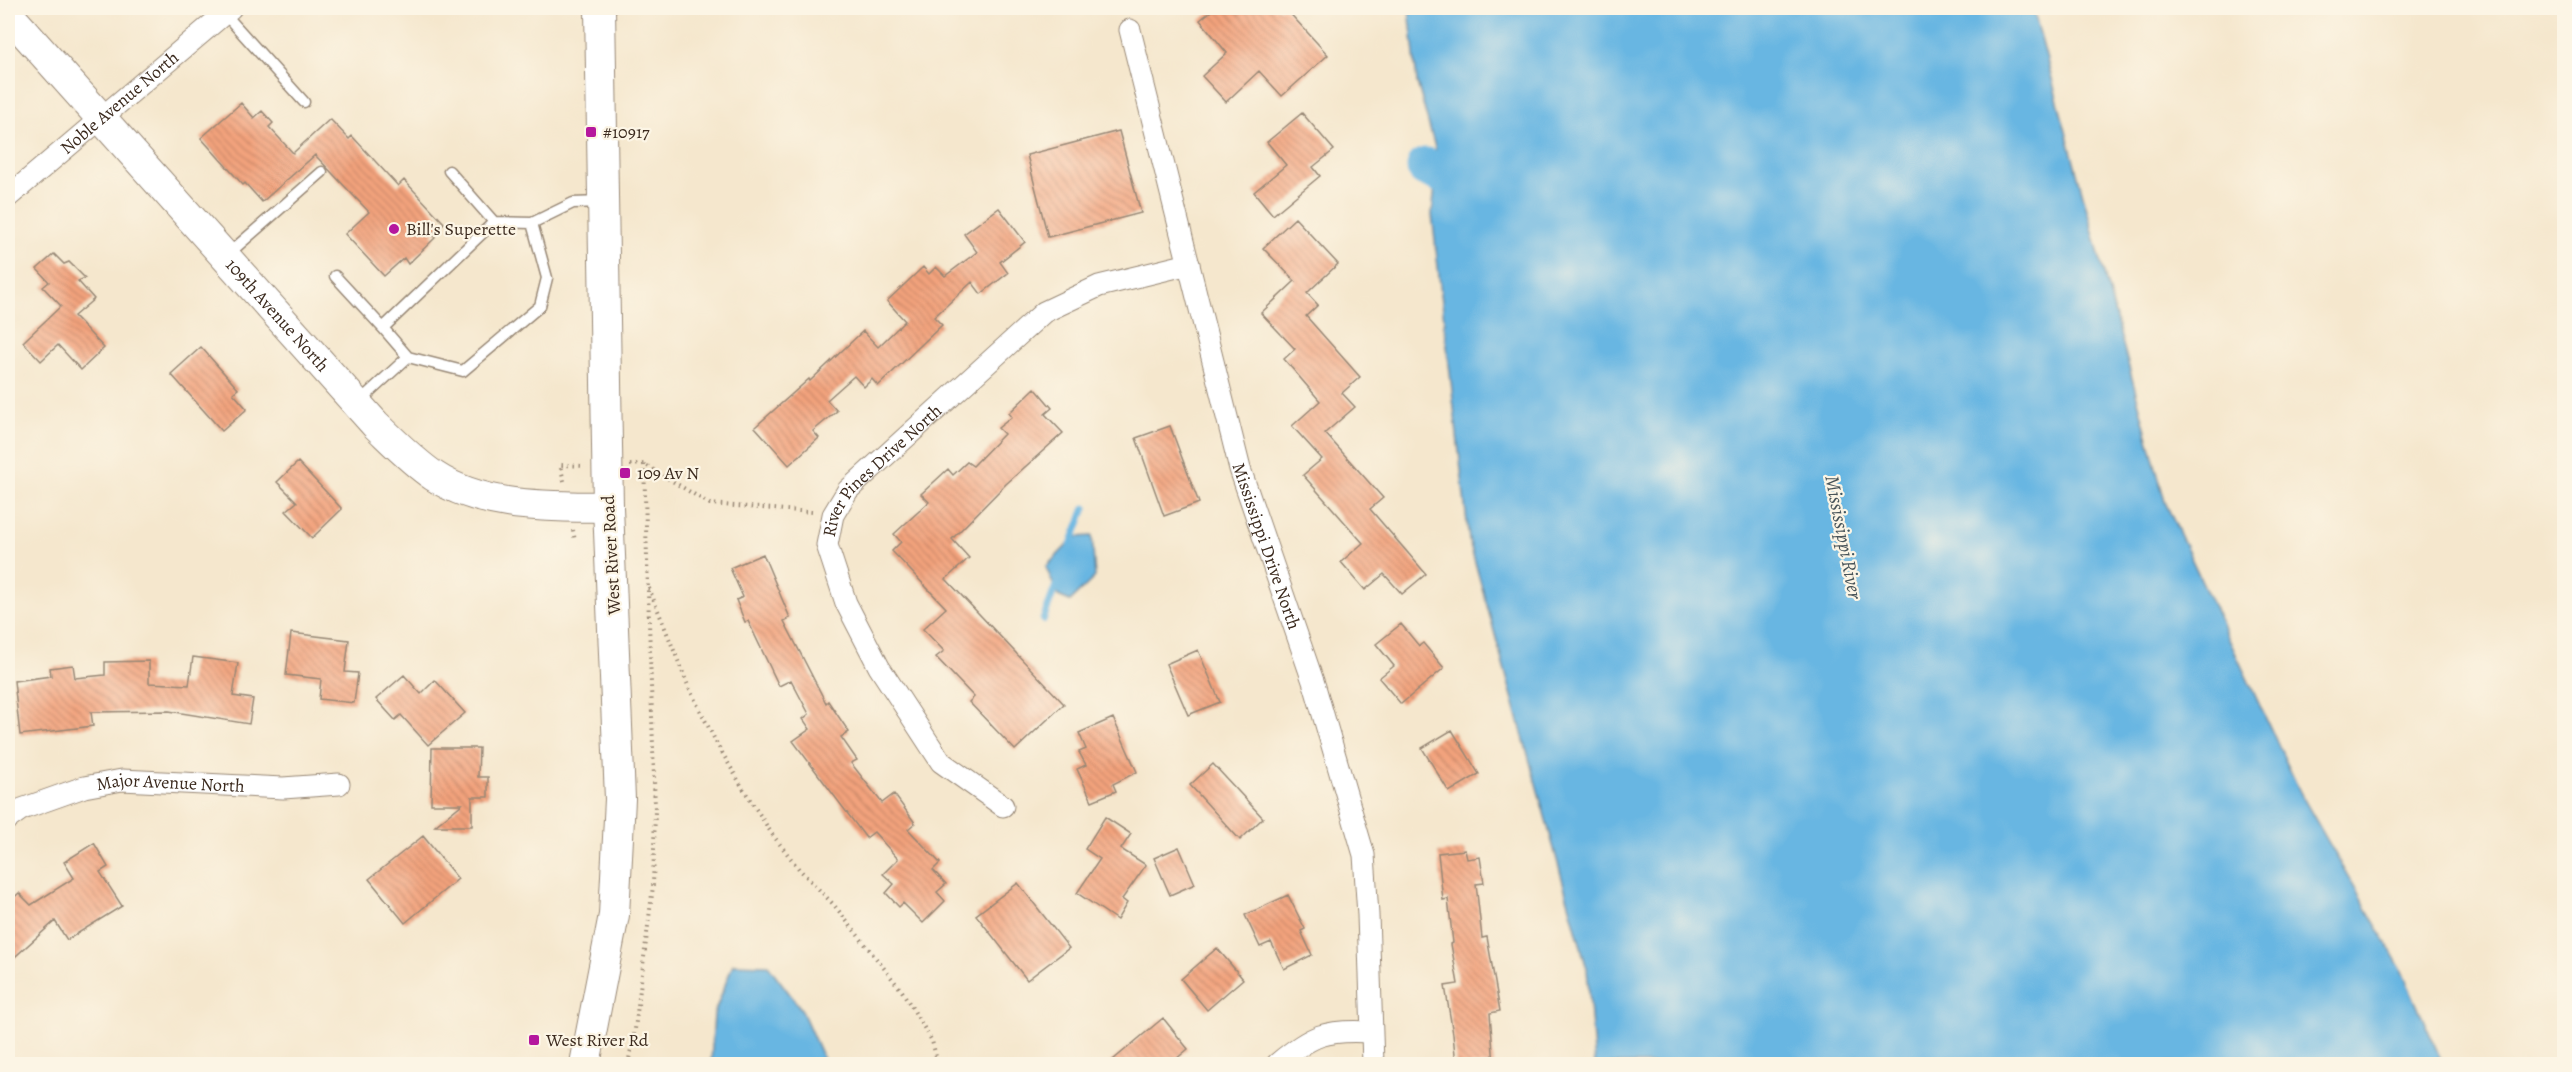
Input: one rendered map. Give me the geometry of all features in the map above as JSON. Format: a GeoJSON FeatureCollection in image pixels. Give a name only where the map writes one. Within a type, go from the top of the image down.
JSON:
{"type":"FeatureCollection","features":[{"type":"Feature","properties":{"kind":"main road","name":"West River Road"},"geometry":{"type":"LineString","coordinates":[[585,1065],[614,915],[620,799],[608,507],[605,202],[600,8]]}},
{"type":"Feature","properties":{"kind":"main road","name":"109th Avenue North"},"geometry":{"type":"LineString","coordinates":[[8,14],[357,404],[415,462],[436,477],[458,488],[495,500],[608,507]]}},
{"type":"Feature","properties":{"kind":"street","name":"Noble Avenue North"},"geometry":{"type":"LineString","coordinates":[[8,197],[228,10]]}},
{"type":"Feature","properties":{"kind":"street","name":"Mississippi Drive North"},"geometry":{"type":"LineString","coordinates":[[1130,30],[1239,469],[1315,687],[1364,855],[1373,1065]]}},
{"type":"Feature","properties":{"kind":"street","name":"River Pines Drive North"},"geometry":{"type":"LineString","coordinates":[[1003,806],[941,762],[879,667],[846,603],[827,545],[833,515],[848,490],[1044,312],[1099,286],[1189,264]]}},
{"type":"Feature","properties":{"kind":"street","name":"Major Avenue North"},"geometry":{"type":"LineString","coordinates":[[8,819],[22,808],[84,787],[122,780],[283,788],[339,784]]}},
{"type":"Feature","properties":{"kind":"street"},"geometry":{"type":"LineString","coordinates":[[1277,1065],[1307,1041],[1326,1033],[1343,1030],[1371,1032]]}},
{"type":"Feature","properties":{"kind":"lane"},"geometry":{"type":"LineString","coordinates":[[228,10],[304,102]]}},
{"type":"Feature","properties":{"kind":"lane"},"geometry":{"type":"LineString","coordinates":[[449,171],[494,222]]}},
{"type":"Feature","properties":{"kind":"lane"},"geometry":{"type":"LineString","coordinates":[[225,257],[322,172]]}},
{"type":"Feature","properties":{"kind":"lane"},"geometry":{"type":"LineString","coordinates":[[383,328],[494,222],[532,223],[573,202],[605,202]]}},
{"type":"Feature","properties":{"kind":"lane"},"geometry":{"type":"LineString","coordinates":[[335,276],[408,357],[463,371],[540,306],[547,278],[532,223]]}},
{"type":"Feature","properties":{"kind":"lane"},"geometry":{"type":"LineString","coordinates":[[357,404],[408,357]]}},
{"type":"Feature","properties":{"kind":"path"},"geometry":{"type":"LineString","coordinates":[[628,1065],[635,1029],[653,886],[655,810],[644,464],[710,504],[833,515]]}},
{"type":"Feature","properties":{"kind":"path"},"geometry":{"type":"LineString","coordinates":[[648,584],[689,688],[717,744],[744,790],[799,869],[834,905],[902,991],[932,1041],[938,1065]]}},
{"type":"Feature","properties":{"kind":"water","name":"Mississippi River"},"geometry":{"type":"Polygon","coordinates":[[[1409,8],[2033,8],[2165,502],[2302,796],[2401,969],[2443,1064],[1595,1064],[1587,969],[1469,540],[1432,214],[1438,158],[1417,82],[1409,8]]]}},
{"type":"Feature","properties":{"kind":"water"},"geometry":{"type":"Polygon","coordinates":[[[1092,536],[1095,577],[1070,601],[1058,596],[1046,567],[1075,537],[1092,536]]]}},
{"type":"Feature","properties":{"kind":"water"},"geometry":{"type":"Polygon","coordinates":[[[733,964],[768,965],[801,1009],[825,1063],[711,1064],[714,1014],[733,964]]]}},
{"type":"Feature","properties":{"kind":"building"},"geometry":{"type":"Polygon","coordinates":[[[1215,8],[1285,8],[1328,55],[1282,96],[1259,71],[1226,102],[1202,76],[1227,53],[1200,20],[1215,8]]]}},
{"type":"Feature","properties":{"kind":"building"},"geometry":{"type":"Polygon","coordinates":[[[241,103],[254,118],[262,111],[273,123],[269,127],[293,153],[330,119],[349,139],[352,136],[398,186],[404,180],[444,223],[432,234],[435,238],[408,264],[404,258],[384,276],[345,234],[369,212],[315,155],[262,202],[245,183],[243,185],[201,138],[241,103]]]}},
{"type":"Feature","properties":{"kind":"building"},"geometry":{"type":"Polygon","coordinates":[[[1302,113],[1334,150],[1313,167],[1320,176],[1273,215],[1254,192],[1286,165],[1267,142],[1302,113]]]}},
{"type":"Feature","properties":{"kind":"building"},"geometry":{"type":"Polygon","coordinates":[[[1119,131],[1141,213],[1048,237],[1027,155],[1119,131]]]}},
{"type":"Feature","properties":{"kind":"building"},"geometry":{"type":"Polygon","coordinates":[[[999,208],[1025,242],[1000,262],[1008,273],[981,294],[972,282],[934,317],[942,325],[878,386],[872,379],[864,387],[854,376],[827,400],[837,411],[813,431],[819,438],[789,465],[755,427],[809,379],[810,381],[863,331],[878,347],[905,321],[887,301],[923,267],[929,274],[936,267],[945,276],[977,252],[964,234],[999,208]]]}},
{"type":"Feature","properties":{"kind":"building"},"geometry":{"type":"Polygon","coordinates":[[[1295,218],[1338,264],[1307,293],[1318,305],[1306,316],[1360,377],[1342,393],[1355,407],[1325,433],[1383,498],[1370,509],[1426,574],[1402,594],[1384,574],[1365,590],[1341,562],[1363,543],[1303,475],[1322,459],[1292,426],[1320,401],[1284,359],[1295,349],[1261,313],[1295,281],[1263,248],[1295,218]]]}},
{"type":"Feature","properties":{"kind":"building"},"geometry":{"type":"Polygon","coordinates":[[[54,254],[64,264],[69,262],[85,278],[78,281],[94,299],[74,316],[104,348],[81,370],[58,345],[41,361],[23,342],[61,306],[43,287],[49,282],[37,269],[54,254]]]}},
{"type":"Feature","properties":{"kind":"building"},"geometry":{"type":"Polygon","coordinates":[[[201,347],[238,389],[233,393],[247,409],[222,431],[171,374],[201,347]]]}},
{"type":"Feature","properties":{"kind":"building"},"geometry":{"type":"Polygon","coordinates":[[[1035,388],[1052,408],[1045,414],[1063,433],[1006,484],[952,539],[969,558],[946,579],[1064,704],[1015,750],[969,702],[974,697],[936,657],[944,651],[923,629],[946,608],[892,551],[901,542],[894,534],[929,502],[921,494],[948,469],[953,475],[967,462],[973,466],[1004,434],[998,428],[1012,417],[1009,413],[1035,388]]]}},
{"type":"Feature","properties":{"kind":"building"},"geometry":{"type":"Polygon","coordinates":[[[1170,426],[1199,503],[1164,516],[1136,438],[1170,426]]]}},
{"type":"Feature","properties":{"kind":"building"},"geometry":{"type":"Polygon","coordinates":[[[298,462],[342,509],[312,538],[286,511],[297,502],[277,482],[298,462]]]}},
{"type":"Feature","properties":{"kind":"building"},"geometry":{"type":"Polygon","coordinates":[[[763,554],[790,618],[784,621],[826,703],[828,701],[849,732],[841,737],[857,760],[851,763],[882,803],[894,794],[915,823],[908,829],[940,863],[933,870],[946,884],[937,892],[945,901],[923,923],[903,903],[899,907],[886,893],[894,884],[883,874],[898,859],[874,832],[866,838],[793,741],[810,729],[803,719],[809,714],[791,680],[779,686],[748,621],[745,622],[736,600],[743,597],[730,568],[763,554]]]}},
{"type":"Feature","properties":{"kind":"building"},"geometry":{"type":"Polygon","coordinates":[[[1401,624],[1419,646],[1423,643],[1444,668],[1401,704],[1379,678],[1394,666],[1376,644],[1401,624]]]}},
{"type":"Feature","properties":{"kind":"building"},"geometry":{"type":"Polygon","coordinates":[[[291,633],[349,640],[345,672],[358,673],[354,703],[319,699],[321,679],[286,675],[291,633]]]}},
{"type":"Feature","properties":{"kind":"building"},"geometry":{"type":"Polygon","coordinates":[[[1198,650],[1220,702],[1188,715],[1166,664],[1198,650]]]}},
{"type":"Feature","properties":{"kind":"building"},"geometry":{"type":"Polygon","coordinates":[[[193,657],[238,663],[233,696],[253,699],[249,724],[169,711],[91,712],[93,726],[20,735],[14,681],[51,676],[50,668],[73,665],[75,678],[105,675],[105,662],[149,661],[149,683],[189,685],[193,657]]]}},
{"type":"Feature","properties":{"kind":"building"},"geometry":{"type":"Polygon","coordinates":[[[404,675],[421,694],[435,680],[465,713],[428,745],[401,715],[395,720],[376,699],[404,675]]]}},
{"type":"Feature","properties":{"kind":"building"},"geometry":{"type":"Polygon","coordinates":[[[1113,718],[1137,772],[1113,784],[1116,791],[1092,801],[1077,769],[1086,765],[1079,752],[1086,749],[1079,733],[1113,718]]]}},
{"type":"Feature","properties":{"kind":"building"},"geometry":{"type":"Polygon","coordinates":[[[1452,730],[1479,774],[1449,792],[1422,748],[1452,730]]]}},
{"type":"Feature","properties":{"kind":"building"},"geometry":{"type":"Polygon","coordinates":[[[432,748],[479,748],[478,777],[488,777],[488,797],[472,797],[472,826],[435,826],[462,804],[431,804],[432,748]]]}},
{"type":"Feature","properties":{"kind":"building"},"geometry":{"type":"Polygon","coordinates":[[[1213,764],[1263,818],[1240,840],[1190,785],[1213,764]]]}},
{"type":"Feature","properties":{"kind":"building"},"geometry":{"type":"Polygon","coordinates":[[[1105,817],[1131,834],[1121,849],[1146,865],[1122,899],[1127,903],[1117,920],[1077,893],[1100,859],[1085,849],[1105,817]]]}},
{"type":"Feature","properties":{"kind":"building"},"geometry":{"type":"Polygon","coordinates":[[[423,836],[458,879],[405,923],[369,879],[423,836]]]}},
{"type":"Feature","properties":{"kind":"building"},"geometry":{"type":"Polygon","coordinates":[[[94,843],[108,867],[100,872],[122,906],[67,940],[55,921],[8,963],[8,903],[19,893],[31,905],[74,878],[64,862],[94,843]]]}},
{"type":"Feature","properties":{"kind":"building"},"geometry":{"type":"Polygon","coordinates":[[[1179,847],[1195,884],[1170,895],[1154,858],[1179,847]]]}},
{"type":"Feature","properties":{"kind":"building"},"geometry":{"type":"Polygon","coordinates":[[[1465,850],[1467,859],[1480,857],[1484,883],[1476,884],[1482,938],[1487,937],[1500,1011],[1490,1013],[1494,1065],[1456,1065],[1445,986],[1458,984],[1451,944],[1453,943],[1448,899],[1443,900],[1438,853],[1465,850]]]}},
{"type":"Feature","properties":{"kind":"building"},"geometry":{"type":"Polygon","coordinates":[[[1018,883],[1069,948],[1027,980],[976,915],[1018,883]]]}},
{"type":"Feature","properties":{"kind":"building"},"geometry":{"type":"Polygon","coordinates":[[[1288,895],[1305,929],[1301,931],[1312,955],[1284,969],[1271,942],[1260,947],[1245,915],[1288,895]]]}},
{"type":"Feature","properties":{"kind":"building"},"geometry":{"type":"Polygon","coordinates":[[[1217,948],[1243,979],[1207,1010],[1181,979],[1217,948]]]}},
{"type":"Feature","properties":{"kind":"building"},"geometry":{"type":"Polygon","coordinates":[[[1163,1018],[1188,1049],[1169,1065],[1107,1065],[1163,1018]]]}},
{"type":"Feature","properties":{"kind":"waterway"},"geometry":{"type":"LineString","coordinates":[[1426,167],[1485,192]]}},
{"type":"Feature","properties":{"kind":"waterway"},"geometry":{"type":"LineString","coordinates":[[1070,547],[1085,508]]}},
{"type":"Feature","properties":{"kind":"waterway"},"geometry":{"type":"LineString","coordinates":[[1043,620],[1058,580]]}},
{"type":"Feature","properties":{"kind":"place","name":"#10917"},"geometry":{"type":"Point","coordinates":[591,132]}},
{"type":"Feature","properties":{"kind":"place","name":"Bill's Superette"},"geometry":{"type":"Point","coordinates":[394,229]}},
{"type":"Feature","properties":{"kind":"place","name":"109 Av N"},"geometry":{"type":"Point","coordinates":[625,473]}},
{"type":"Feature","properties":{"kind":"place","name":"West River Rd"},"geometry":{"type":"Point","coordinates":[534,1040]}}]}
